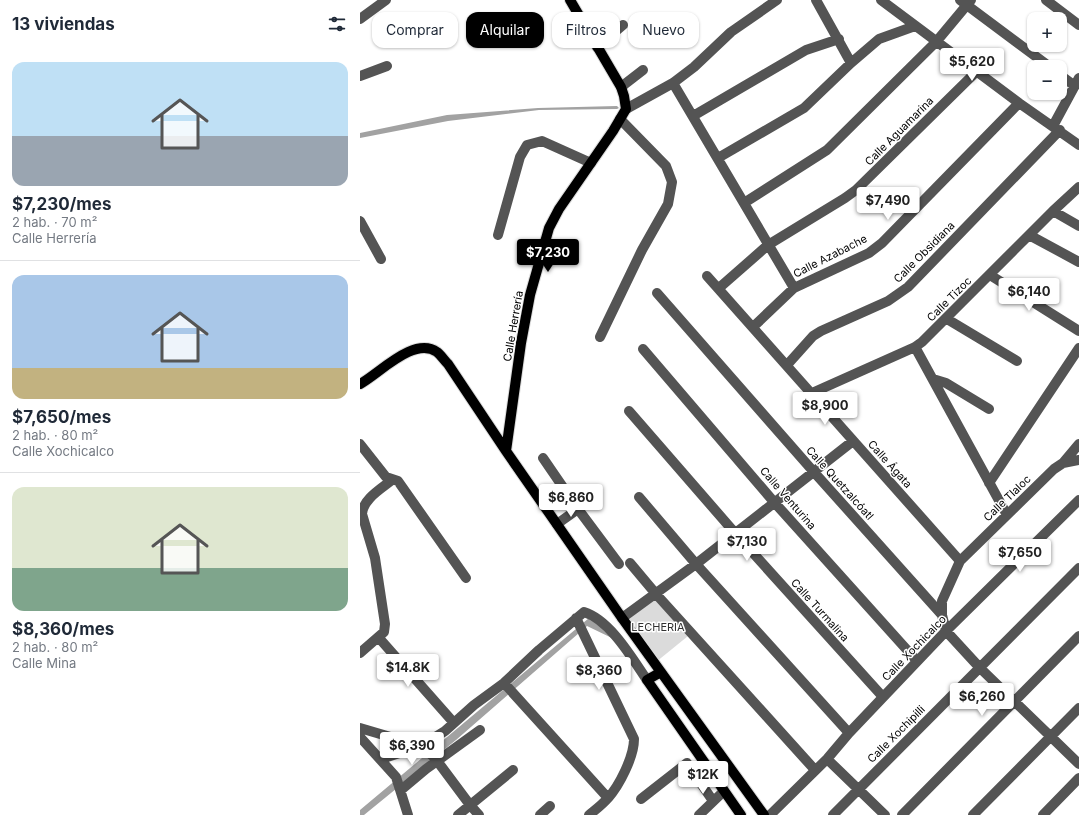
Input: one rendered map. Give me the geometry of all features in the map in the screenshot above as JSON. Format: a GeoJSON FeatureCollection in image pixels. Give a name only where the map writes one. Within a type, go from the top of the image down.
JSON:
{"type":"FeatureCollection","features":[{"type":"Feature","properties":{"kind":"main road"},"geometry":{"type":"LineString","coordinates":[[571,0],[578,12]]}},
{"type":"Feature","properties":{"kind":"main road"},"geometry":{"type":"LineString","coordinates":[[599,48],[621,87],[626,109]]}},
{"type":"Feature","properties":{"kind":"main road","name":"Calle Herrería"},"geometry":{"type":"LineString","coordinates":[[506,451],[521,342],[530,295],[548,228],[559,209],[591,164],[626,109]]}},
{"type":"Feature","properties":{"kind":"main road"},"geometry":{"type":"LineString","coordinates":[[360,384],[406,353],[421,348],[437,352],[448,364],[506,451],[622,618],[764,815]]}},
{"type":"Feature","properties":{"kind":"main road"},"geometry":{"type":"LineString","coordinates":[[661,672],[647,680],[723,792],[741,815]]}},
{"type":"Feature","properties":{"kind":"street"},"geometry":{"type":"LineString","coordinates":[[360,19],[386,0]]}},
{"type":"Feature","properties":{"kind":"street"},"geometry":{"type":"LineString","coordinates":[[626,109],[672,83],[694,67],[732,32],[777,0]]}},
{"type":"Feature","properties":{"kind":"street"},"geometry":{"type":"LineString","coordinates":[[816,0],[851,63]]}},
{"type":"Feature","properties":{"kind":"street"},"geometry":{"type":"LineString","coordinates":[[881,0],[1018,103],[1079,145]]}},
{"type":"Feature","properties":{"kind":"street"},"geometry":{"type":"LineString","coordinates":[[1046,0],[1079,25]]}},
{"type":"Feature","properties":{"kind":"street"},"geometry":{"type":"LineString","coordinates":[[744,204],[827,150],[936,42],[966,2],[1041,60]]}},
{"type":"Feature","properties":{"kind":"street"},"geometry":{"type":"LineString","coordinates":[[718,158],[804,108],[851,63],[883,37],[915,26]]}},
{"type":"Feature","properties":{"kind":"street"},"geometry":{"type":"LineString","coordinates":[[693,116],[806,50],[839,39]]}},
{"type":"Feature","properties":{"kind":"street"},"geometry":{"type":"LineString","coordinates":[[360,76],[387,66]]}},
{"type":"Feature","properties":{"kind":"street"},"geometry":{"type":"LineString","coordinates":[[621,87],[643,70]]}},
{"type":"Feature","properties":{"kind":"street","name":"Calle Aguamarina"},"geometry":{"type":"LineString","coordinates":[[719,288],[768,245],[856,190],[976,72]]}},
{"type":"Feature","properties":{"kind":"street"},"geometry":{"type":"LineString","coordinates":[[1067,77],[1078,81]]}},
{"type":"Feature","properties":{"kind":"street","name":"Calle Obsidiana"},"geometry":{"type":"LineString","coordinates":[[787,365],[813,336],[888,301],[908,287],[1056,128],[1078,81]]}},
{"type":"Feature","properties":{"kind":"street"},"geometry":{"type":"LineString","coordinates":[[672,83],[794,288]]}},
{"type":"Feature","properties":{"kind":"street","name":"Calle Azabache"},"geometry":{"type":"LineString","coordinates":[[753,327],[794,288],[869,253],[882,243],[1018,103]]}},
{"type":"Feature","properties":{"kind":"street"},"geometry":{"type":"LineString","coordinates":[[600,337],[642,250],[668,204],[672,182],[666,166],[620,119]]}},
{"type":"Feature","properties":{"kind":"street"},"geometry":{"type":"LineString","coordinates":[[498,235],[520,156],[527,145],[542,141],[591,164]]}},
{"type":"Feature","properties":{"kind":"street","name":"Calle Tizoc"},"geometry":{"type":"LineString","coordinates":[[812,393],[915,347],[922,342],[1029,234],[1079,187]]}},
{"type":"Feature","properties":{"kind":"street"},"geometry":{"type":"LineString","coordinates":[[1053,211],[1079,226]]}},
{"type":"Feature","properties":{"kind":"street"},"geometry":{"type":"LineString","coordinates":[[360,221],[381,259]]}},
{"type":"Feature","properties":{"kind":"street"},"geometry":{"type":"LineString","coordinates":[[1029,234],[1079,262]]}},
{"type":"Feature","properties":{"kind":"street"},"geometry":{"type":"LineString","coordinates":[[990,275],[1079,331]]}},
{"type":"Feature","properties":{"kind":"street","name":"Calle Ágata"},"geometry":{"type":"LineString","coordinates":[[707,276],[960,560]]}},
{"type":"Feature","properties":{"kind":"street","name":"Calle Quetzalcóatl"},"geometry":{"type":"LineString","coordinates":[[657,293],[813,472],[942,615]]}},
{"type":"Feature","properties":{"kind":"street"},"geometry":{"type":"LineString","coordinates":[[947,318],[1018,361]]}},
{"type":"Feature","properties":{"kind":"street"},"geometry":{"type":"LineString","coordinates":[[915,347],[1006,515]]}},
{"type":"Feature","properties":{"kind":"street"},"geometry":{"type":"LineString","coordinates":[[989,483],[1079,348]]}},
{"type":"Feature","properties":{"kind":"street","name":"Calle Venturina"},"geometry":{"type":"LineString","coordinates":[[643,349],[774,502],[917,661]]}},
{"type":"Feature","properties":{"kind":"street"},"geometry":{"type":"LineString","coordinates":[[933,379],[946,383],[989,409]]}},
{"type":"Feature","properties":{"kind":"street","name":"Calle Turmalina"},"geometry":{"type":"LineString","coordinates":[[629,411],[883,697]]}},
{"type":"Feature","properties":{"kind":"street"},"geometry":{"type":"LineString","coordinates":[[622,618],[696,564],[853,441]]}},
{"type":"Feature","properties":{"kind":"street"},"geometry":{"type":"LineString","coordinates":[[360,444],[386,477],[398,482],[466,578]]}},
{"type":"Feature","properties":{"kind":"street"},"geometry":{"type":"LineString","coordinates":[[1063,463],[1079,444]]}},
{"type":"Feature","properties":{"kind":"street"},"geometry":{"type":"LineString","coordinates":[[542,458],[619,564]]}},
{"type":"Feature","properties":{"kind":"street","name":"Calle Tlaloc"},"geometry":{"type":"LineString","coordinates":[[946,631],[942,615],[942,601],[960,560],[1054,469],[1063,463],[1079,460]]}},
{"type":"Feature","properties":{"kind":"street"},"geometry":{"type":"LineString","coordinates":[[360,653],[379,638],[384,632],[385,624],[375,558],[362,514],[362,508],[366,502],[392,480]]}},
{"type":"Feature","properties":{"kind":"street"},"geometry":{"type":"LineString","coordinates":[[639,497],[696,564],[849,733]]}},
{"type":"Feature","properties":{"kind":"street","name":"Calle Xochicalco"},"geometry":{"type":"LineString","coordinates":[[770,815],[827,759],[849,733],[946,631],[1079,500]]}},
{"type":"Feature","properties":{"kind":"street"},"geometry":{"type":"LineString","coordinates":[[557,524],[578,509]]}},
{"type":"Feature","properties":{"kind":"street"},"geometry":{"type":"LineString","coordinates":[[630,564],[815,770]]}},
{"type":"Feature","properties":{"kind":"street","name":"Calle Xochipilli"},"geometry":{"type":"LineString","coordinates":[[833,815],[1079,568]]}},
{"type":"Feature","properties":{"kind":"street"},"geometry":{"type":"LineString","coordinates":[[381,759],[424,748],[474,705],[508,688],[580,622],[591,614],[615,634],[647,680]]}},
{"type":"Feature","properties":{"kind":"street"},"geometry":{"type":"LineString","coordinates":[[580,622],[634,739],[634,747],[622,777],[596,813]]}},
{"type":"Feature","properties":{"kind":"street"},"geometry":{"type":"LineString","coordinates":[[946,631],[980,668],[1079,764]]}},
{"type":"Feature","properties":{"kind":"street"},"geometry":{"type":"LineString","coordinates":[[902,815],[1079,636]]}},
{"type":"Feature","properties":{"kind":"street"},"geometry":{"type":"LineString","coordinates":[[379,638],[454,723]]}},
{"type":"Feature","properties":{"kind":"street"},"geometry":{"type":"LineString","coordinates":[[508,688],[608,798]]}},
{"type":"Feature","properties":{"kind":"street"},"geometry":{"type":"LineString","coordinates":[[973,815],[1079,708]]}},
{"type":"Feature","properties":{"kind":"street"},"geometry":{"type":"LineString","coordinates":[[360,728],[424,748],[436,760],[479,815]]}},
{"type":"Feature","properties":{"kind":"street"},"geometry":{"type":"LineString","coordinates":[[399,784],[426,769],[436,760],[480,730]]}},
{"type":"Feature","properties":{"kind":"street"},"geometry":{"type":"LineString","coordinates":[[360,736],[381,759],[399,784],[408,815]]}},
{"type":"Feature","properties":{"kind":"street"},"geometry":{"type":"LineString","coordinates":[[827,759],[885,815]]}},
{"type":"Feature","properties":{"kind":"street"},"geometry":{"type":"LineString","coordinates":[[641,799],[687,763],[713,801]]}},
{"type":"Feature","properties":{"kind":"street"},"geometry":{"type":"LineString","coordinates":[[458,815],[513,770]]}},
{"type":"Feature","properties":{"kind":"street"},"geometry":{"type":"LineString","coordinates":[[1043,815],[1079,778]]}},
{"type":"Feature","properties":{"kind":"street"},"geometry":{"type":"LineString","coordinates":[[699,815],[723,792]]}},
{"type":"Feature","properties":{"kind":"street"},"geometry":{"type":"LineString","coordinates":[[540,815],[550,806]]}},
{"type":"Feature","properties":{"kind":"green space","name":"LECHERIA"},"geometry":{"type":"Polygon","coordinates":[[[657,593],[693,632],[656,662],[625,618],[657,593]]]}},
{"type":"Feature","properties":{"kind":"shaded area"},"geometry":{"type":"Polygon","coordinates":[[[617,106],[619,108],[617,109],[539,110],[448,121],[360,138],[360,133],[447,115],[538,108],[617,106]]]}},
{"type":"Feature","properties":{"kind":"shaded area"},"geometry":{"type":"Polygon","coordinates":[[[589,618],[614,635],[616,640],[587,626],[456,740],[364,815],[360,815],[360,810],[589,618]]]}}]}
